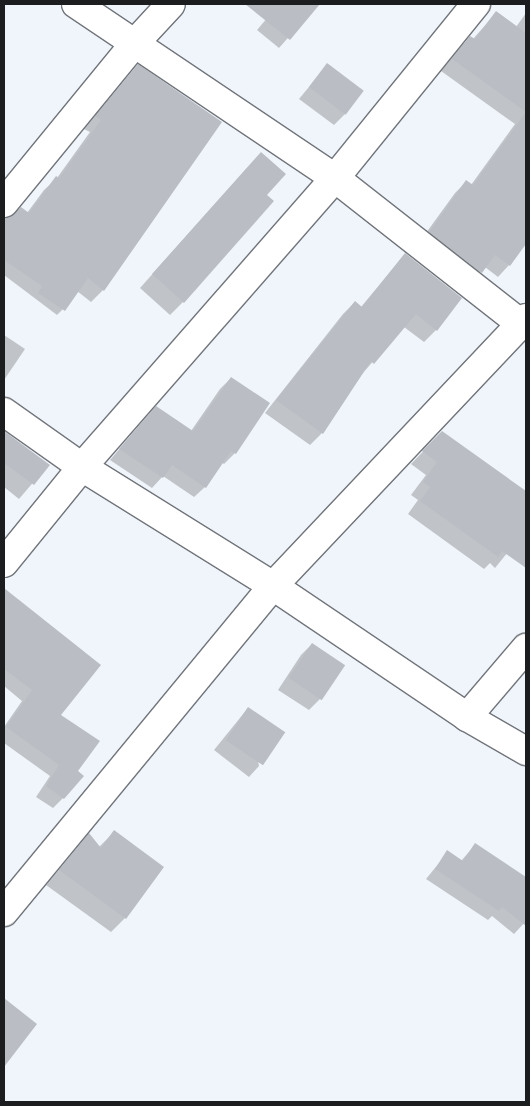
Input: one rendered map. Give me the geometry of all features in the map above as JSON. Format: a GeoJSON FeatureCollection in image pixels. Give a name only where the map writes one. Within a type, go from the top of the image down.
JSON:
{"type":"FeatureCollection","features":[{"type":"Feature","properties":{"kind":"street"},"geometry":{"type":"LineString","coordinates":[[4,912],[273,586],[525,323],[335,178],[76,4]]}},
{"type":"Feature","properties":{"kind":"street"},"geometry":{"type":"LineString","coordinates":[[4,203],[134,44],[171,4]]}},
{"type":"Feature","properties":{"kind":"street"},"geometry":{"type":"LineString","coordinates":[[4,563],[82,467],[335,178],[476,4]]}},
{"type":"Feature","properties":{"kind":"street"},"geometry":{"type":"LineString","coordinates":[[4,412],[82,467],[273,586],[467,718],[526,751]]}},
{"type":"Feature","properties":{"kind":"street"},"geometry":{"type":"LineString","coordinates":[[467,718],[526,648]]}},
{"type":"Feature","properties":{"kind":"building"},"geometry":{"type":"Polygon","coordinates":[[[245,4],[320,4],[290,40],[245,4]]]}},
{"type":"Feature","properties":{"kind":"building"},"geometry":{"type":"Polygon","coordinates":[[[496,11],[526,33],[526,112],[452,59],[470,36],[475,39],[496,11]]]}},
{"type":"Feature","properties":{"kind":"building"},"geometry":{"type":"Polygon","coordinates":[[[327,63],[364,91],[346,115],[309,87],[327,63]]]}},
{"type":"Feature","properties":{"kind":"building"},"geometry":{"type":"Polygon","coordinates":[[[138,64],[222,122],[104,291],[88,278],[65,311],[38,293],[42,286],[4,260],[4,218],[10,217],[21,207],[29,213],[56,176],[59,178],[101,120],[95,116],[138,64]]]}},
{"type":"Feature","properties":{"kind":"building"},"geometry":{"type":"Polygon","coordinates":[[[526,112],[526,244],[510,266],[495,255],[482,273],[429,232],[466,180],[473,185],[526,112]]]}},
{"type":"Feature","properties":{"kind":"building"},"geometry":{"type":"Polygon","coordinates":[[[261,152],[286,174],[267,195],[274,201],[184,303],[152,274],[261,152]]]}},
{"type":"Feature","properties":{"kind":"building"},"geometry":{"type":"Polygon","coordinates":[[[405,253],[462,298],[437,331],[416,314],[374,364],[371,361],[323,434],[276,400],[355,301],[362,307],[405,253]]]}},
{"type":"Feature","properties":{"kind":"building"},"geometry":{"type":"Polygon","coordinates":[[[231,377],[270,403],[236,454],[231,451],[206,488],[172,465],[163,478],[119,449],[156,406],[193,431],[231,377]]]}},
{"type":"Feature","properties":{"kind":"building"},"geometry":{"type":"Polygon","coordinates":[[[4,431],[50,465],[34,485],[4,463],[4,431]]]}},
{"type":"Feature","properties":{"kind":"building"},"geometry":{"type":"Polygon","coordinates":[[[442,431],[526,491],[526,568],[502,551],[498,557],[420,501],[430,487],[423,482],[437,462],[422,451],[442,431]]]}},
{"type":"Feature","properties":{"kind":"building"},"geometry":{"type":"Polygon","coordinates":[[[4,588],[101,665],[61,715],[100,741],[78,771],[84,776],[64,799],[46,786],[59,765],[6,727],[32,690],[4,669],[4,588]]]}},
{"type":"Feature","properties":{"kind":"building"},"geometry":{"type":"Polygon","coordinates":[[[312,643],[345,665],[322,700],[289,678],[312,643]]]}},
{"type":"Feature","properties":{"kind":"building"},"geometry":{"type":"Polygon","coordinates":[[[248,707],[285,732],[263,765],[226,740],[248,707]]]}},
{"type":"Feature","properties":{"kind":"building"},"geometry":{"type":"Polygon","coordinates":[[[114,830],[164,867],[126,919],[59,870],[89,833],[101,848],[114,830]]]}},
{"type":"Feature","properties":{"kind":"building"},"geometry":{"type":"Polygon","coordinates":[[[475,843],[526,877],[526,926],[502,907],[499,911],[435,869],[447,850],[463,861],[475,843]]]}},
{"type":"Feature","properties":{"kind":"building"},"geometry":{"type":"Polygon","coordinates":[[[4,998],[37,1024],[4,1067],[4,998]]]}}]}
